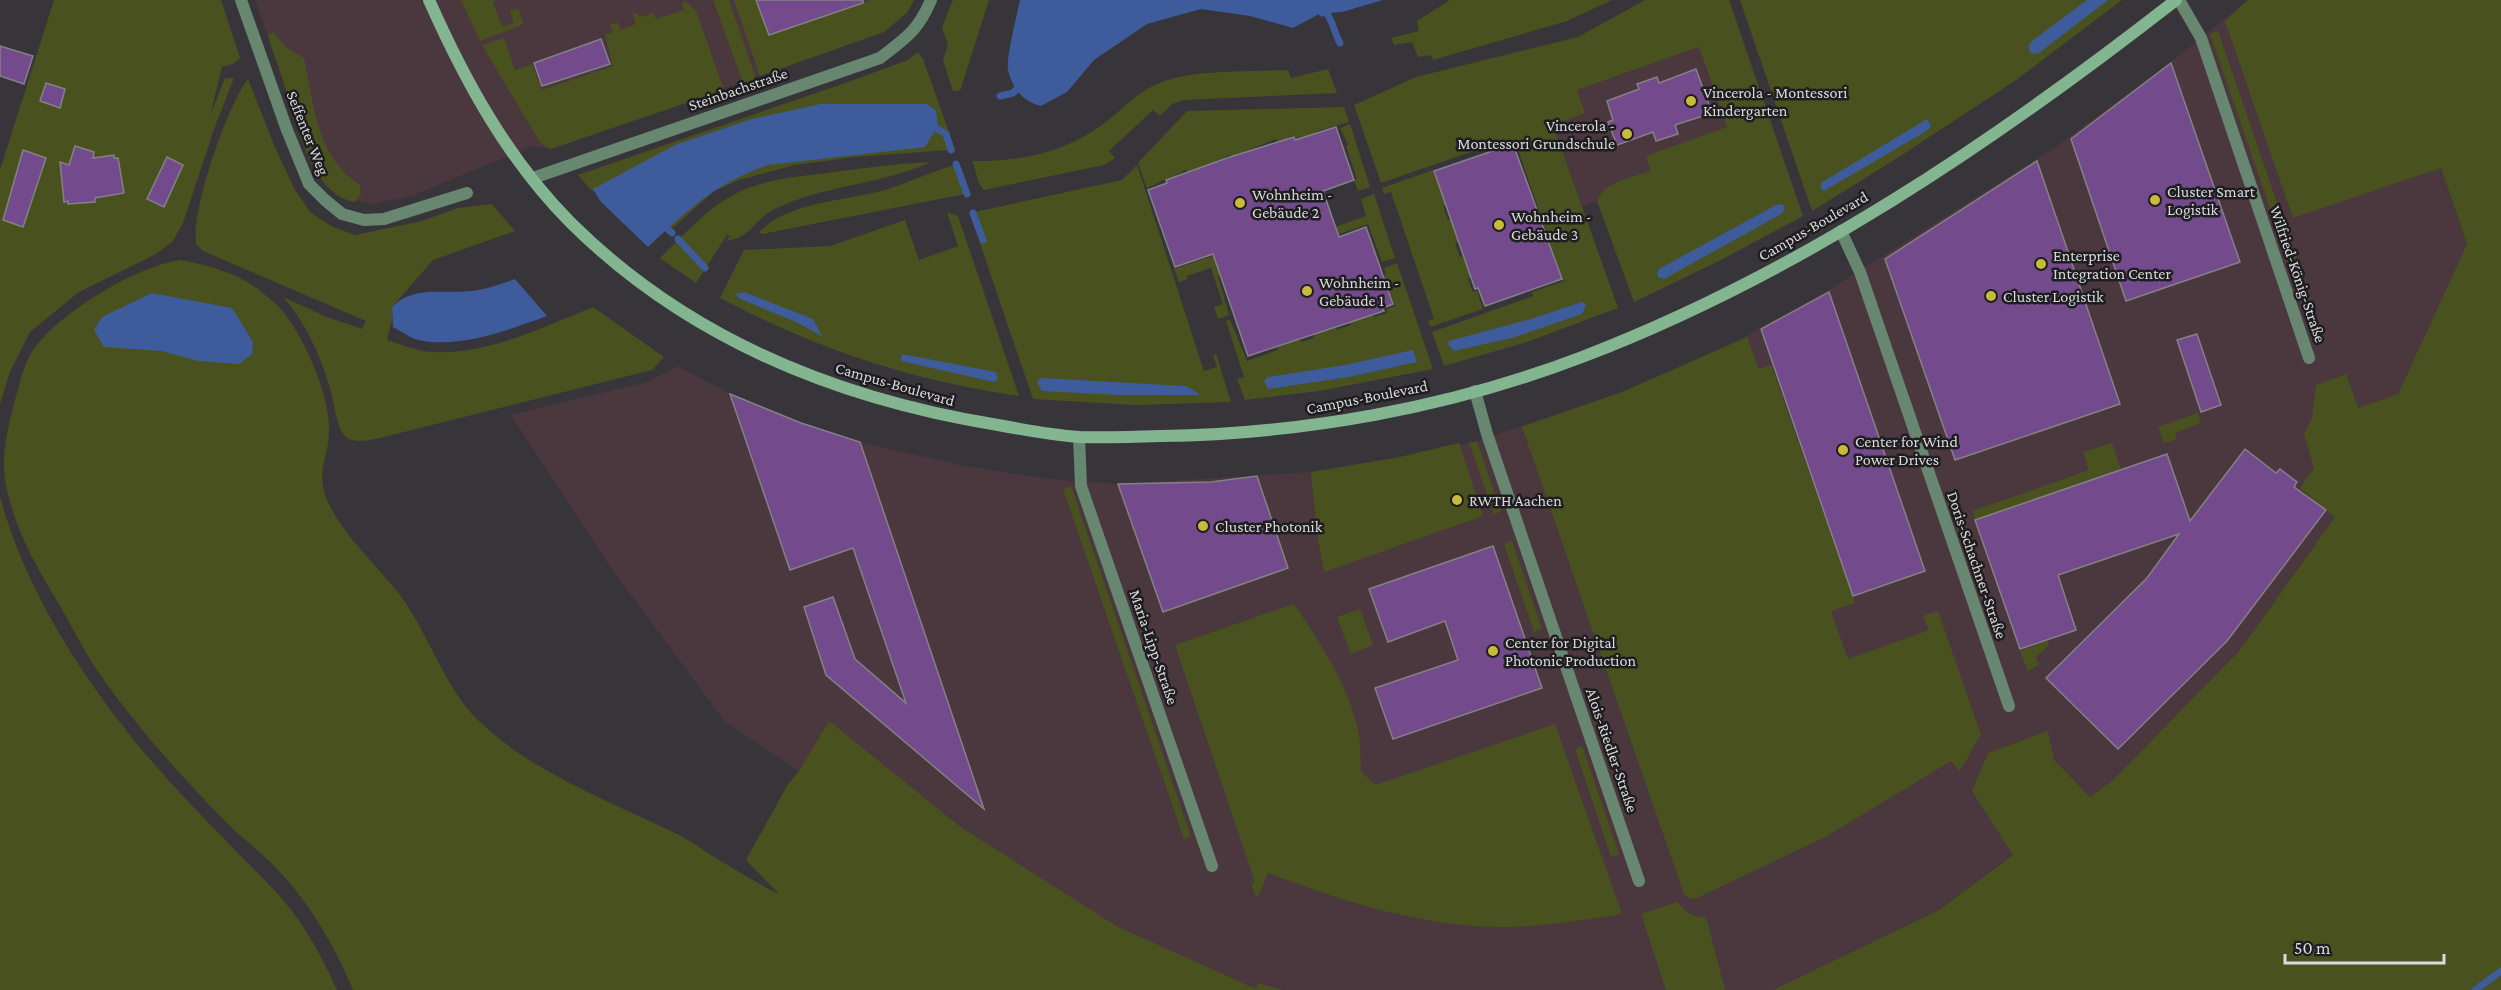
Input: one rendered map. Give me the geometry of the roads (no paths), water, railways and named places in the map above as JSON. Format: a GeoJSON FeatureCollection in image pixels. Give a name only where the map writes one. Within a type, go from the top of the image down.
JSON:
{"type":"FeatureCollection","features":[{"type":"Feature","properties":{"kind":"street","name":"Seffenter Weg"},"geometry":{"type":"LineString","coordinates":[[241,0],[287,130],[309,184],[325,200],[342,214],[364,220],[384,219],[467,193]]}},
{"type":"Feature","properties":{"kind":"street"},"geometry":{"type":"LineString","coordinates":[[429,0],[453,54],[474,93],[500,134],[533,178]]}},
{"type":"Feature","properties":{"kind":"street","name":"Steinbachstraße"},"geometry":{"type":"LineString","coordinates":[[533,178],[880,58],[916,29],[931,0]]}},
{"type":"Feature","properties":{"kind":"street","name":"Campus-Boulevard"},"geometry":{"type":"LineString","coordinates":[[533,178],[573,224],[635,279],[691,319],[748,350],[795,371],[886,402],[967,420],[1079,436],[1191,436],[1248,432],[1358,417],[1475,391],[1576,359],[1674,319],[1842,231],[1972,151],[2178,0]]}},
{"type":"Feature","properties":{"kind":"street","name":"Wilfried-König-Straße"},"geometry":{"type":"LineString","coordinates":[[2178,0],[2200,38],[2309,358]]}},
{"type":"Feature","properties":{"kind":"street","name":"Doris-Schachner-Straße"},"geometry":{"type":"LineString","coordinates":[[1842,231],[1860,272],[2009,706]]}},
{"type":"Feature","properties":{"kind":"street","name":"Alois-Riedler-Straße"},"geometry":{"type":"LineString","coordinates":[[1475,391],[1487,434],[1639,881]]}},
{"type":"Feature","properties":{"kind":"street","name":"Maria-Lipp-Straße"},"geometry":{"type":"LineString","coordinates":[[1079,436],[1082,486],[1212,866]]}},
{"type":"Feature","properties":{"kind":"water"},"geometry":{"type":"Polygon","coordinates":[[[1020,0],[1383,0],[1342,12],[1319,14],[1293,28],[1250,16],[1201,9],[1147,24],[1094,60],[1067,92],[1041,106],[1029,101],[1019,93],[1012,83],[1008,70],[1010,46],[1020,0]]]}},
{"type":"Feature","properties":{"kind":"water"},"geometry":{"type":"Polygon","coordinates":[[[2087,0],[2108,0],[2039,53],[2033,54],[2029,51],[2032,41],[2087,0]]]}},
{"type":"Feature","properties":{"kind":"water"},"geometry":{"type":"Polygon","coordinates":[[[821,104],[927,104],[936,111],[938,126],[925,147],[768,165],[749,172],[703,199],[648,247],[601,202],[593,189],[675,145],[752,119],[821,104]]]}},
{"type":"Feature","properties":{"kind":"water"},"geometry":{"type":"Polygon","coordinates":[[[1927,119],[1931,126],[1928,130],[1824,191],[1821,189],[1821,183],[1927,119]]]}},
{"type":"Feature","properties":{"kind":"water"},"geometry":{"type":"Polygon","coordinates":[[[1782,204],[1785,207],[1783,213],[1664,279],[1658,277],[1659,269],[1776,205],[1782,204]]]}},
{"type":"Feature","properties":{"kind":"water"},"geometry":{"type":"Polygon","coordinates":[[[515,279],[547,316],[484,337],[450,342],[418,340],[393,327],[392,307],[411,295],[478,290],[515,279]]]}},
{"type":"Feature","properties":{"kind":"water"},"geometry":{"type":"Polygon","coordinates":[[[744,292],[813,319],[822,336],[796,322],[738,298],[736,294],[744,292]]]}},
{"type":"Feature","properties":{"kind":"water"},"geometry":{"type":"Polygon","coordinates":[[[152,293],[232,308],[253,342],[252,354],[239,364],[198,361],[162,351],[104,347],[94,330],[102,317],[152,293]]]}},
{"type":"Feature","properties":{"kind":"water"},"geometry":{"type":"Polygon","coordinates":[[[1582,302],[1586,305],[1582,314],[1512,338],[1454,351],[1448,344],[1449,341],[1531,319],[1582,302]]]}},
{"type":"Feature","properties":{"kind":"water"},"geometry":{"type":"Polygon","coordinates":[[[1413,350],[1417,362],[1349,377],[1268,389],[1264,381],[1268,377],[1345,365],[1413,350]]]}},
{"type":"Feature","properties":{"kind":"water"},"geometry":{"type":"Polygon","coordinates":[[[902,354],[996,372],[998,379],[994,382],[901,361],[902,354]]]}},
{"type":"Feature","properties":{"kind":"water"},"geometry":{"type":"Polygon","coordinates":[[[1041,378],[1186,386],[1201,395],[1119,395],[1042,391],[1037,382],[1041,378]]]}},
{"type":"Feature","properties":{"kind":"waterway"},"geometry":{"type":"LineString","coordinates":[[1322,13],[1325,11],[1328,15],[1340,43]]}},
{"type":"Feature","properties":{"kind":"waterway"},"geometry":{"type":"LineString","coordinates":[[1000,96],[1013,93],[1023,83]]}},
{"type":"Feature","properties":{"kind":"waterway"},"geometry":{"type":"LineString","coordinates":[[929,124],[946,134],[951,150]]}},
{"type":"Feature","properties":{"kind":"waterway"},"geometry":{"type":"LineString","coordinates":[[956,164],[967,194]]}},
{"type":"Feature","properties":{"kind":"waterway"},"geometry":{"type":"LineString","coordinates":[[973,213],[983,240]]}},
{"type":"Feature","properties":{"kind":"waterway"},"geometry":{"type":"LineString","coordinates":[[661,223],[672,233]]}},
{"type":"Feature","properties":{"kind":"waterway"},"geometry":{"type":"LineString","coordinates":[[678,239],[705,268]]}},
{"type":"Feature","properties":{"kind":"waterway"},"geometry":{"type":"LineString","coordinates":[[2475,990],[2501,971]]}},
{"type":"Feature","properties":{"kind":"place","name":"Vincerola - Montessori Kindergarten"},"geometry":{"type":"Point","coordinates":[1691,101]}},
{"type":"Feature","properties":{"kind":"place","name":"Vincerola - Montessori Grundschule"},"geometry":{"type":"Point","coordinates":[1627,134]}},
{"type":"Feature","properties":{"kind":"place","name":"Cluster Smart Logistik"},"geometry":{"type":"Point","coordinates":[2155,200]}},
{"type":"Feature","properties":{"kind":"place","name":"Wohnheim - Gebäude 2"},"geometry":{"type":"Point","coordinates":[1240,203]}},
{"type":"Feature","properties":{"kind":"place","name":"Wohnheim - Gebäude 3"},"geometry":{"type":"Point","coordinates":[1499,225]}},
{"type":"Feature","properties":{"kind":"place","name":"Enterprise Integration Center"},"geometry":{"type":"Point","coordinates":[2041,264]}},
{"type":"Feature","properties":{"kind":"place","name":"Wohnheim - Gebäude 1"},"geometry":{"type":"Point","coordinates":[1307,291]}},
{"type":"Feature","properties":{"kind":"place","name":"Cluster Logistik"},"geometry":{"type":"Point","coordinates":[1991,296]}},
{"type":"Feature","properties":{"kind":"place","name":"Center for Wind Power Drives"},"geometry":{"type":"Point","coordinates":[1843,450]}},
{"type":"Feature","properties":{"kind":"place","name":"RWTH Aachen"},"geometry":{"type":"Point","coordinates":[1457,500]}},
{"type":"Feature","properties":{"kind":"place","name":"Cluster Photonik"},"geometry":{"type":"Point","coordinates":[1203,526]}},
{"type":"Feature","properties":{"kind":"place","name":"Center for Digital Photonic Production"},"geometry":{"type":"Point","coordinates":[1493,651]}}]}
